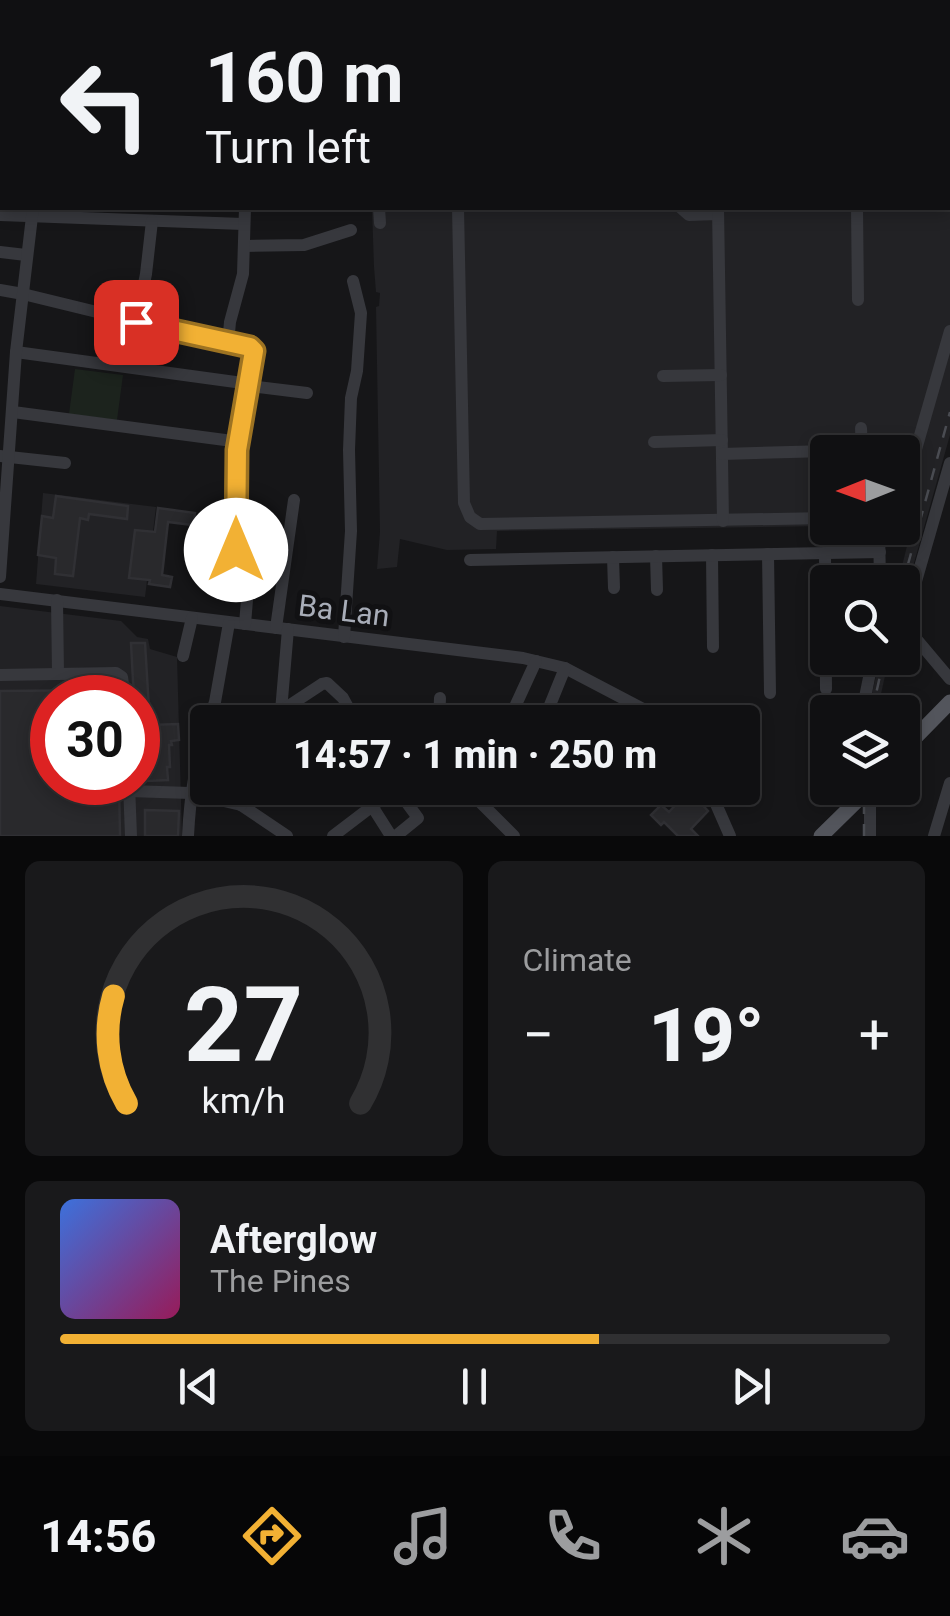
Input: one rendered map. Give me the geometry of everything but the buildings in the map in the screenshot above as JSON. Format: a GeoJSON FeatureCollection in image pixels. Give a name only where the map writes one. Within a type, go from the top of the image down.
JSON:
{"type":"FeatureCollection","features":[{"type":"Feature","properties":{"kind":"main road"},"geometry":{"type":"LineString","coordinates":[[920,732],[950,702]]}},
{"type":"Feature","properties":{"kind":"main road"},"geometry":{"type":"LineString","coordinates":[[821,836],[839,829],[850,805]]}},
{"type":"Feature","properties":{"kind":"street"},"geometry":{"type":"LineString","coordinates":[[228,344],[243,274],[245,210]]}},
{"type":"Feature","properties":{"kind":"street"},"geometry":{"type":"LineString","coordinates":[[458,210],[464,504],[470,516],[480,524],[810,519]]}},
{"type":"Feature","properties":{"kind":"street"},"geometry":{"type":"LineString","coordinates":[[683,210],[690,215],[718,211],[723,521]]}},
{"type":"Feature","properties":{"kind":"street"},"geometry":{"type":"LineString","coordinates":[[857,210],[858,300]]}},
{"type":"Feature","properties":{"kind":"street"},"geometry":{"type":"LineString","coordinates":[[0,215],[33,212],[243,224]]}},
{"type":"Feature","properties":{"kind":"street"},"geometry":{"type":"LineString","coordinates":[[0,577],[4,457],[13,412],[7,392],[16,352],[33,212]]}},
{"type":"Feature","properties":{"kind":"street"},"geometry":{"type":"LineString","coordinates":[[136,322],[152,221]]}},
{"type":"Feature","properties":{"kind":"street"},"geometry":{"type":"LineString","coordinates":[[244,246],[304,246],[351,230]]}},
{"type":"Feature","properties":{"kind":"street"},"geometry":{"type":"LineString","coordinates":[[0,252],[26,255]]}},
{"type":"Feature","properties":{"kind":"street"},"geometry":{"type":"LineString","coordinates":[[344,636],[351,531],[351,398],[361,313],[353,280]]}},
{"type":"Feature","properties":{"kind":"street"},"geometry":{"type":"LineString","coordinates":[[0,290],[254,351],[237,450],[236,548],[248,557],[250,564],[245,624]]}},
{"type":"Feature","properties":{"kind":"street"},"geometry":{"type":"LineString","coordinates":[[920,435],[950,331]]}},
{"type":"Feature","properties":{"kind":"street"},"geometry":{"type":"LineString","coordinates":[[0,333],[18,336]]}},
{"type":"Feature","properties":{"kind":"street"},"geometry":{"type":"LineString","coordinates":[[16,352],[307,393]]}},
{"type":"Feature","properties":{"kind":"street"},"geometry":{"type":"LineString","coordinates":[[663,376],[720,375]]}},
{"type":"Feature","properties":{"kind":"street"},"geometry":{"type":"LineString","coordinates":[[13,412],[240,442]]}},
{"type":"Feature","properties":{"kind":"street"},"geometry":{"type":"LineString","coordinates":[[861,428],[861,435]]}},
{"type":"Feature","properties":{"kind":"street"},"geometry":{"type":"LineString","coordinates":[[654,442],[810,449]]}},
{"type":"Feature","properties":{"kind":"street"},"geometry":{"type":"LineString","coordinates":[[4,457],[65,463]]}},
{"type":"Feature","properties":{"kind":"street"},"geometry":{"type":"LineString","coordinates":[[920,565],[950,463]]}},
{"type":"Feature","properties":{"kind":"street"},"geometry":{"type":"LineString","coordinates":[[285,705],[282,629],[294,500]]}},
{"type":"Feature","properties":{"kind":"street"},"geometry":{"type":"LineString","coordinates":[[880,545],[880,565]]}},
{"type":"Feature","properties":{"kind":"street"},"geometry":{"type":"LineString","coordinates":[[470,560],[880,552]]}},
{"type":"Feature","properties":{"kind":"street"},"geometry":{"type":"LineString","coordinates":[[825,553],[826,690]]}},
{"type":"Feature","properties":{"kind":"street"},"geometry":{"type":"LineString","coordinates":[[768,554],[770,693]]}},
{"type":"Feature","properties":{"kind":"street"},"geometry":{"type":"LineString","coordinates":[[712,555],[713,647]]}},
{"type":"Feature","properties":{"kind":"street"},"geometry":{"type":"LineString","coordinates":[[656,556],[657,590]]}},
{"type":"Feature","properties":{"kind":"street"},"geometry":{"type":"LineString","coordinates":[[613,557],[614,588]]}},
{"type":"Feature","properties":{"kind":"street","name":"Ba Lan"},"geometry":{"type":"LineString","coordinates":[[0,594],[536,661],[565,668],[633,705]]}},
{"type":"Feature","properties":{"kind":"street"},"geometry":{"type":"LineString","coordinates":[[57,600],[58,673]]}},
{"type":"Feature","properties":{"kind":"street"},"geometry":{"type":"LineString","coordinates":[[183,656],[192,618]]}},
{"type":"Feature","properties":{"kind":"street"},"geometry":{"type":"LineString","coordinates":[[214,705],[229,623]]}},
{"type":"Feature","properties":{"kind":"street"},"geometry":{"type":"LineString","coordinates":[[920,643],[950,679]]}},
{"type":"Feature","properties":{"kind":"street"},"geometry":{"type":"LineString","coordinates":[[516,705],[536,661]]}},
{"type":"Feature","properties":{"kind":"street"},"geometry":{"type":"LineString","coordinates":[[550,705],[565,668]]}},
{"type":"Feature","properties":{"kind":"street"},"geometry":{"type":"LineString","coordinates":[[0,675],[118,675]]}},
{"type":"Feature","properties":{"kind":"street"},"geometry":{"type":"LineString","coordinates":[[298,705],[328,683],[347,705]]}},
{"type":"Feature","properties":{"kind":"street"},"geometry":{"type":"LineString","coordinates":[[440,698],[440,705]]}},
{"type":"Feature","properties":{"kind":"street"},"geometry":{"type":"LineString","coordinates":[[934,836],[950,784]]}},
{"type":"Feature","properties":{"kind":"street"},"geometry":{"type":"LineString","coordinates":[[160,790],[190,793],[188,836]]}},
{"type":"Feature","properties":{"kind":"street"},"geometry":{"type":"LineString","coordinates":[[129,805],[130,836]]}},
{"type":"Feature","properties":{"kind":"street"},"geometry":{"type":"LineString","coordinates":[[240,805],[288,836]]}},
{"type":"Feature","properties":{"kind":"street"},"geometry":{"type":"LineString","coordinates":[[333,836],[372,806],[394,836],[418,820],[409,805]]}},
{"type":"Feature","properties":{"kind":"street"},"geometry":{"type":"LineString","coordinates":[[483,805],[514,836]]}},
{"type":"Feature","properties":{"kind":"street"},"geometry":{"type":"LineString","coordinates":[[716,805],[730,836]]}},
{"type":"Feature","properties":{"kind":"street"},"geometry":{"type":"LineString","coordinates":[[870,805],[870,836]]}},
{"type":"Feature","properties":{"kind":"shaded area"},"geometry":{"type":"Polygon","coordinates":[[[372,210],[950,210],[950,435],[920,542],[920,435],[810,435],[810,526],[497,531],[496,549],[447,550],[400,539],[397,567],[377,569],[380,532],[376,307],[380,293],[376,292],[372,210]]]}},
{"type":"Feature","properties":{"kind":"shaded area"},"geometry":{"type":"Polygon","coordinates":[[[75,369],[123,375],[117,420],[69,414],[75,369]]]}},
{"type":"Feature","properties":{"kind":"shaded area"},"geometry":{"type":"Polygon","coordinates":[[[43,493],[156,507],[145,597],[36,584],[43,493]]]}},
{"type":"Feature","properties":{"kind":"shaded area"},"geometry":{"type":"Polygon","coordinates":[[[907,545],[919,545],[913,565],[902,565],[907,545]]]}},
{"type":"Feature","properties":{"kind":"shaded area"},"geometry":{"type":"Polygon","coordinates":[[[0,606],[121,621],[137,637],[148,639],[150,649],[177,657],[182,836],[0,836],[0,606]]]}},
{"type":"Feature","properties":{"kind":"shaded area"},"geometry":{"type":"Polygon","coordinates":[[[876,675],[885,675],[881,695],[872,695],[876,675]]]}},
{"type":"Feature","properties":{"kind":"railway"},"geometry":{"type":"LineString","coordinates":[[908,565],[950,412]]}},
{"type":"Feature","properties":{"kind":"railway"},"geometry":{"type":"LineString","coordinates":[[876,695],[880,675]]}},
{"type":"Feature","properties":{"kind":"railway"},"geometry":{"type":"LineString","coordinates":[[864,805],[864,836]]}},
{"type":"Feature","properties":{"kind":"route"},"geometry":{"type":"LineString","coordinates":[[136,322],[254,351],[237,450],[236,550]]}}]}
